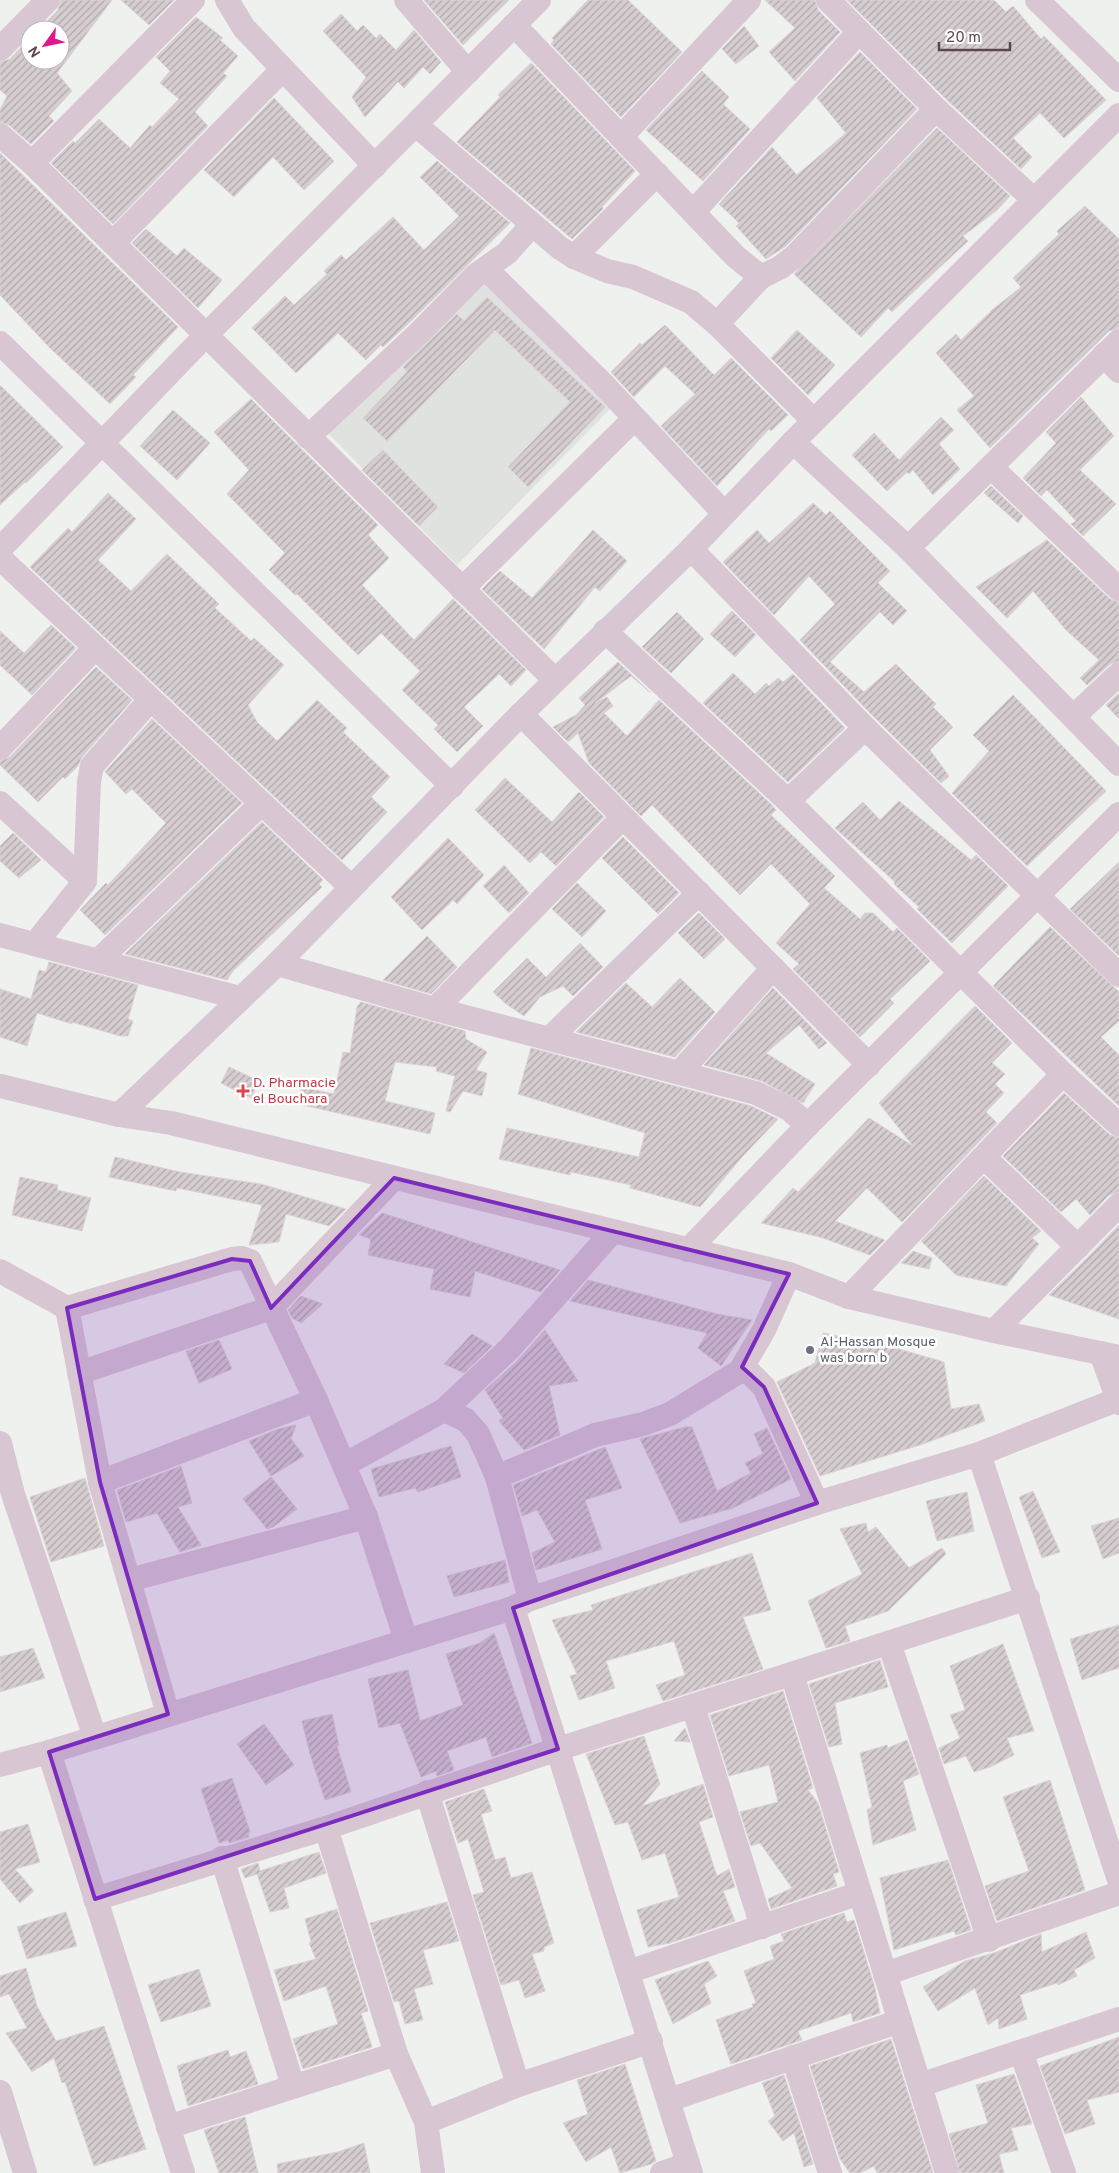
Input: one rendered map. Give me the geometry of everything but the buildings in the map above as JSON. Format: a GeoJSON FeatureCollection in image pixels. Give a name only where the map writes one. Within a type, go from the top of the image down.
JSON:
{"type":"FeatureCollection","features":[{"type":"Feature","properties":{"kind":"street"},"geometry":{"type":"LineString","coordinates":[[0,49],[48,0]]}},
{"type":"Feature","properties":{"kind":"street"},"geometry":{"type":"LineString","coordinates":[[32,163],[193,0]]}},
{"type":"Feature","properties":{"kind":"street"},"geometry":{"type":"LineString","coordinates":[[227,0],[244,28],[375,166]]}},
{"type":"Feature","properties":{"kind":"street"},"geometry":{"type":"LineString","coordinates":[[406,0],[468,72]]}},
{"type":"Feature","properties":{"kind":"street"},"geometry":{"type":"LineString","coordinates":[[0,549],[204,336],[539,0]]}},
{"type":"Feature","properties":{"kind":"street"},"geometry":{"type":"LineString","coordinates":[[621,136],[749,0]]}},
{"type":"Feature","properties":{"kind":"street"},"geometry":{"type":"LineString","coordinates":[[828,0],[936,109],[1034,200]]}},
{"type":"Feature","properties":{"kind":"street"},"geometry":{"type":"LineString","coordinates":[[1037,0],[1119,80]]}},
{"type":"Feature","properties":{"kind":"street"},"geometry":{"type":"LineString","coordinates":[[514,25],[736,257],[761,277]]}},
{"type":"Feature","properties":{"kind":"street"},"geometry":{"type":"LineString","coordinates":[[693,212],[860,32]]}},
{"type":"Feature","properties":{"kind":"street"},"geometry":{"type":"LineString","coordinates":[[113,243],[283,69]]}},
{"type":"Feature","properties":{"kind":"street"},"geometry":{"type":"LineString","coordinates":[[717,324],[761,277],[781,267],[795,256],[936,109]]}},
{"type":"Feature","properties":{"kind":"street"},"geometry":{"type":"LineString","coordinates":[[119,1115],[277,964],[521,714],[691,549],[814,420],[1119,115]]}},
{"type":"Feature","properties":{"kind":"street"},"geometry":{"type":"LineString","coordinates":[[416,125],[531,226],[574,257],[607,271],[633,277],[691,302],[717,324],[814,420]]}},
{"type":"Feature","properties":{"kind":"street"},"geometry":{"type":"LineString","coordinates":[[0,135],[32,163],[204,336],[555,680]]}},
{"type":"Feature","properties":{"kind":"street"},"geometry":{"type":"LineString","coordinates":[[574,257],[657,174]]}},
{"type":"Feature","properties":{"kind":"street"},"geometry":{"type":"LineString","coordinates":[[308,437],[420,332],[476,275],[507,254],[531,226]]}},
{"type":"Feature","properties":{"kind":"street"},"geometry":{"type":"LineString","coordinates":[[486,269],[601,382],[724,513]]}},
{"type":"Feature","properties":{"kind":"street"},"geometry":{"type":"LineString","coordinates":[[0,342],[452,786]]}},
{"type":"Feature","properties":{"kind":"street"},"geometry":{"type":"LineString","coordinates":[[908,548],[991,467],[1114,356]]}},
{"type":"Feature","properties":{"kind":"street"},"geometry":{"type":"LineString","coordinates":[[462,589],[634,419]]}},
{"type":"Feature","properties":{"kind":"street"},"geometry":{"type":"LineString","coordinates":[[793,442],[908,548],[1119,764]]}},
{"type":"Feature","properties":{"kind":"street"},"geometry":{"type":"LineString","coordinates":[[991,467],[1119,589]]}},
{"type":"Feature","properties":{"kind":"street"},"geometry":{"type":"LineString","coordinates":[[691,549],[865,728],[1119,975]]}},
{"type":"Feature","properties":{"kind":"street"},"geometry":{"type":"LineString","coordinates":[[0,558],[351,887]]}},
{"type":"Feature","properties":{"kind":"street"},"geometry":{"type":"LineString","coordinates":[[605,631],[788,802],[1063,1074],[1119,1125]]}},
{"type":"Feature","properties":{"kind":"street"},"geometry":{"type":"LineString","coordinates":[[0,748],[95,648]]}},
{"type":"Feature","properties":{"kind":"street"},"geometry":{"type":"LineString","coordinates":[[1074,717],[1119,674]]}},
{"type":"Feature","properties":{"kind":"street"},"geometry":{"type":"LineString","coordinates":[[35,944],[85,882],[89,782],[92,766],[150,700]]}},
{"type":"Feature","properties":{"kind":"street"},"geometry":{"type":"LineString","coordinates":[[521,714],[868,1065]]}},
{"type":"Feature","properties":{"kind":"street"},"geometry":{"type":"LineString","coordinates":[[788,802],[865,728]]}},
{"type":"Feature","properties":{"kind":"street"},"geometry":{"type":"LineString","coordinates":[[0,803],[85,882]]}},
{"type":"Feature","properties":{"kind":"street"},"geometry":{"type":"LineString","coordinates":[[100,959],[261,804]]}},
{"type":"Feature","properties":{"kind":"street"},"geometry":{"type":"LineString","coordinates":[[688,1250],[808,1125],[1119,814]]}},
{"type":"Feature","properties":{"kind":"street"},"geometry":{"type":"LineString","coordinates":[[435,1009],[622,818]]}},
{"type":"Feature","properties":{"kind":"street"},"geometry":{"type":"LineString","coordinates":[[550,1038],[699,893]]}},
{"type":"Feature","properties":{"kind":"street"},"geometry":{"type":"LineString","coordinates":[[0,935],[100,959],[240,998]]}},
{"type":"Feature","properties":{"kind":"street"},"geometry":{"type":"LineString","coordinates":[[277,964],[435,1009],[680,1072],[774,1100],[789,1109],[808,1125]]}},
{"type":"Feature","properties":{"kind":"street"},"geometry":{"type":"LineString","coordinates":[[680,1072],[773,968]]}},
{"type":"Feature","properties":{"kind":"street"},"geometry":{"type":"LineString","coordinates":[[849,1297],[1063,1074]]}},
{"type":"Feature","properties":{"kind":"street"},"geometry":{"type":"LineString","coordinates":[[0,1086],[119,1115],[171,1123],[789,1274],[849,1297],[994,1331],[1110,1355],[1119,1400],[979,1454],[817,1503],[521,1604],[49,1752],[0,1765]]}},
{"type":"Feature","properties":{"kind":"street"},"geometry":{"type":"LineString","coordinates":[[984,1157],[1078,1247]]}},
{"type":"Feature","properties":{"kind":"street"},"geometry":{"type":"LineString","coordinates":[[79,1373],[271,1308],[394,1178]]}},
{"type":"Feature","properties":{"kind":"street"},"geometry":{"type":"LineString","coordinates":[[994,1331],[1119,1205]]}},
{"type":"Feature","properties":{"kind":"street"},"geometry":{"type":"LineString","coordinates":[[344,1465],[444,1410],[510,1348],[613,1231]]}},
{"type":"Feature","properties":{"kind":"street"},"geometry":{"type":"LineString","coordinates":[[0,1272],[67,1308],[242,1258],[250,1261],[316,1400],[366,1517],[406,1640]]}},
{"type":"Feature","properties":{"kind":"street"},"geometry":{"type":"LineString","coordinates":[[497,1477],[594,1436],[644,1424],[670,1414],[740,1371],[764,1330],[789,1274]]}},
{"type":"Feature","properties":{"kind":"street"},"geometry":{"type":"LineString","coordinates":[[67,1308],[100,1482],[168,1714]]}},
{"type":"Feature","properties":{"kind":"street"},"geometry":{"type":"LineString","coordinates":[[740,1371],[750,1373],[764,1387],[817,1503]]}},
{"type":"Feature","properties":{"kind":"street"},"geometry":{"type":"LineString","coordinates":[[100,1482],[316,1400]]}},
{"type":"Feature","properties":{"kind":"street"},"geometry":{"type":"LineString","coordinates":[[444,1410],[466,1420],[478,1434],[497,1477],[521,1604],[558,1749],[651,2041],[689,2169],[662,2173]]}},
{"type":"Feature","properties":{"kind":"street"},"geometry":{"type":"LineString","coordinates":[[0,1443],[12,1494],[95,1737]]}},
{"type":"Feature","properties":{"kind":"street"},"geometry":{"type":"LineString","coordinates":[[979,1454],[1028,1598],[1119,1880]]}},
{"type":"Feature","properties":{"kind":"street"},"geometry":{"type":"LineString","coordinates":[[129,1580],[366,1517]]}},
{"type":"Feature","properties":{"kind":"street"},"geometry":{"type":"LineString","coordinates":[[95,1900],[222,1858],[326,1828],[558,1749],[1028,1598]]}},
{"type":"Feature","properties":{"kind":"street"},"geometry":{"type":"LineString","coordinates":[[889,1643],[988,1940]]}},
{"type":"Feature","properties":{"kind":"street"},"geometry":{"type":"LineString","coordinates":[[792,1674],[947,2173]]}},
{"type":"Feature","properties":{"kind":"street"},"geometry":{"type":"LineString","coordinates":[[693,1706],[762,1927]]}},
{"type":"Feature","properties":{"kind":"street"},"geometry":{"type":"LineString","coordinates":[[49,1752],[183,2173]]}},
{"type":"Feature","properties":{"kind":"street"},"geometry":{"type":"LineString","coordinates":[[428,1792],[518,2085]]}},
{"type":"Feature","properties":{"kind":"street"},"geometry":{"type":"LineString","coordinates":[[326,1828],[396,2054],[426,2122],[432,2173]]}},
{"type":"Feature","properties":{"kind":"street"},"geometry":{"type":"LineString","coordinates":[[222,1858],[294,2086]]}},
{"type":"Feature","properties":{"kind":"street"},"geometry":{"type":"LineString","coordinates":[[885,1974],[988,1940],[1119,1893]]}},
{"type":"Feature","properties":{"kind":"street"},"geometry":{"type":"LineString","coordinates":[[628,1972],[860,1894]]}},
{"type":"Feature","properties":{"kind":"street"},"geometry":{"type":"LineString","coordinates":[[920,2085],[1119,2019]]}},
{"type":"Feature","properties":{"kind":"street"},"geometry":{"type":"LineString","coordinates":[[669,2100],[900,2021]]}},
{"type":"Feature","properties":{"kind":"street"},"geometry":{"type":"LineString","coordinates":[[426,2122],[518,2085],[651,2041]]}},
{"type":"Feature","properties":{"kind":"street"},"geometry":{"type":"LineString","coordinates":[[1021,2052],[1064,2173]]}},
{"type":"Feature","properties":{"kind":"street"},"geometry":{"type":"LineString","coordinates":[[168,2127],[396,2054]]}},
{"type":"Feature","properties":{"kind":"street"},"geometry":{"type":"LineString","coordinates":[[793,2057],[830,2173]]}},
{"type":"Feature","properties":{"kind":"street"},"geometry":{"type":"LineString","coordinates":[[0,2092],[6,2133],[25,2173]]}},
{"type":"Feature","properties":{"kind":"highlighted area"},"geometry":{"type":"Polygon","coordinates":[[[394,1178],[789,1274],[742,1367],[764,1387],[817,1503],[513,1608],[558,1749],[95,1899],[49,1752],[168,1714],[100,1482],[67,1308],[232,1259],[250,1261],[271,1308],[394,1178]]]}},
{"type":"Feature","properties":{"kind":"shaded area"},"geometry":{"type":"Polygon","coordinates":[[[480,274],[613,406],[457,565],[323,428],[480,274]]]}},
{"type":"Feature","properties":{"kind":"place","name":"D. Pharmacie el Bouchara"},"geometry":{"type":"Point","coordinates":[243,1091]}},
{"type":"Feature","properties":{"kind":"place","name":"Al-Hassan Mosque was born b"},"geometry":{"type":"Point","coordinates":[810,1350]}}]}
